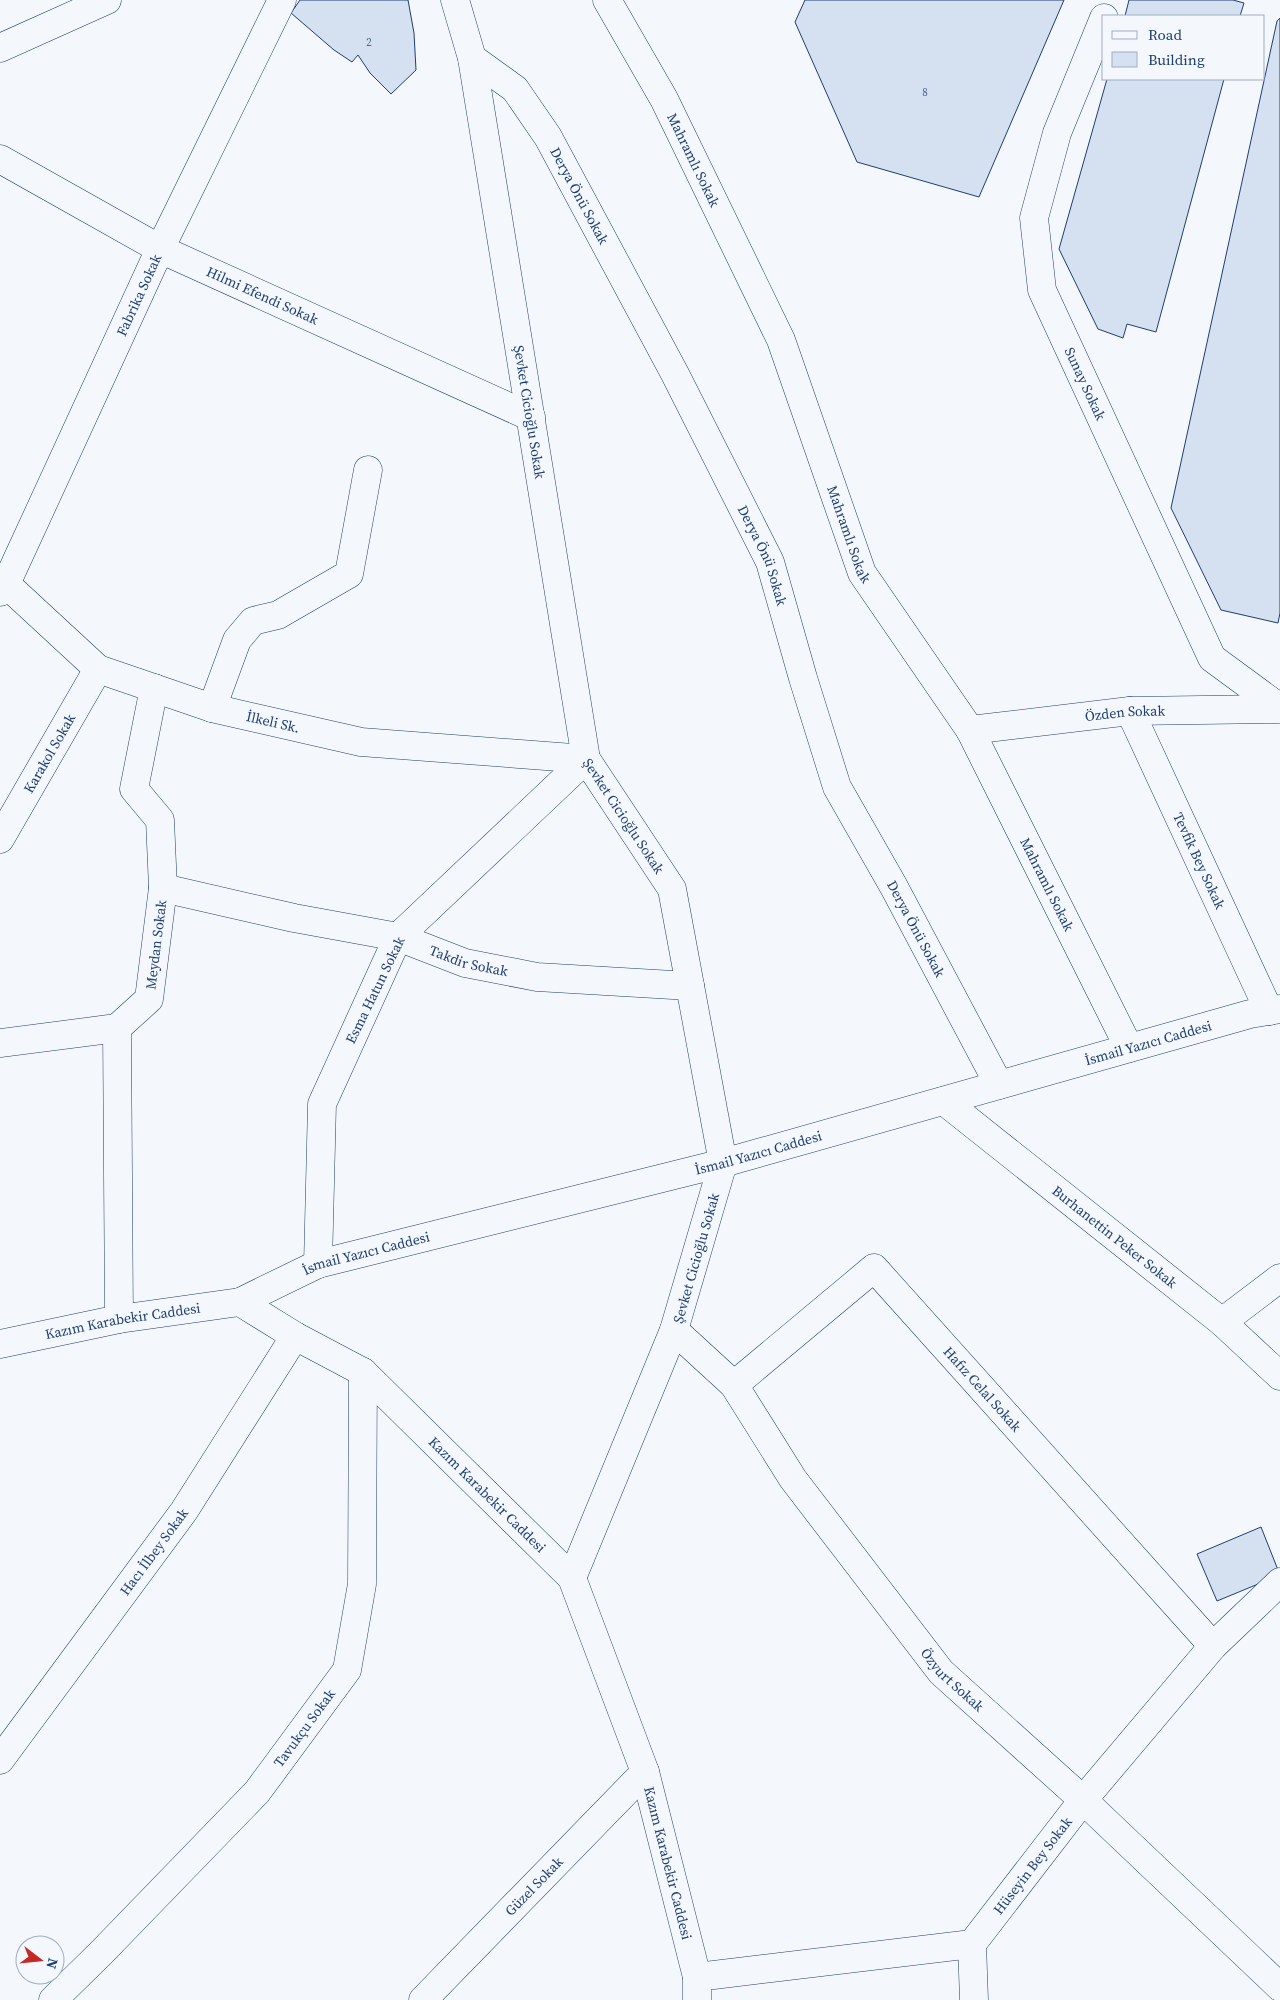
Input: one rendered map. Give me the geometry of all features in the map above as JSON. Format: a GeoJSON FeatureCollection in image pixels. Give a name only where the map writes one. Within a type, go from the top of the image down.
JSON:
{"type":"FeatureCollection","features":[{"type":"Feature","properties":{"kind":"street"},"geometry":{"type":"LineString","coordinates":[[0,48],[106,0]]}},
{"type":"Feature","properties":{"kind":"street","name":"Fabrika Sokak"},"geometry":{"type":"LineString","coordinates":[[2,586],[160,249],[282,0]]}},
{"type":"Feature","properties":{"kind":"street","name":"Şevket Cicioğlu Sokak"},"geometry":{"type":"LineString","coordinates":[[455,0],[472,58],[532,417],[586,759],[672,890],[723,1163],[674,1330],[572,1578]]}},
{"type":"Feature","properties":{"kind":"street","name":"Mahramlı Sokak"},"geometry":{"type":"LineString","coordinates":[[607,0],[664,99],[781,340],[862,573],[970,730],[1129,1048]]}},
{"type":"Feature","properties":{"kind":"street","name":"Sunay Sokak"},"geometry":{"type":"LineString","coordinates":[[1105,15],[1111,0]]}},
{"type":"Feature","properties":{"kind":"street","name":"Sunay Sokak"},"geometry":{"type":"LineString","coordinates":[[1102,22],[1057,133],[1034,218],[1042,290],[1212,658],[1280,709]]}},
{"type":"Feature","properties":{"kind":"street","name":"Derya Önü Sokak"},"geometry":{"type":"LineString","coordinates":[[472,58],[515,89],[548,137],[675,374],[770,562],[837,787],[894,887],[999,1085]]}},
{"type":"Feature","properties":{"kind":"street","name":"Hilmi Efendi Sokak"},"geometry":{"type":"LineString","coordinates":[[0,159],[160,249],[532,417]]}},
{"type":"Feature","properties":{"kind":"street"},"geometry":{"type":"LineString","coordinates":[[212,708],[237,640],[254,621],[278,616],[349,574],[368,470]]}},
{"type":"Feature","properties":{"kind":"street","name":"İlkeli Sk."},"geometry":{"type":"LineString","coordinates":[[2,586],[98,669],[212,708],[361,742],[586,759]]}},
{"type":"Feature","properties":{"kind":"street","name":"Karakol Sokak"},"geometry":{"type":"LineString","coordinates":[[0,839],[98,669]]}},
{"type":"Feature","properties":{"kind":"street","name":"Meydan Sokak"},"geometry":{"type":"LineString","coordinates":[[117,1028],[149,999],[163,888],[160,820],[134,789],[154,688]]}},
{"type":"Feature","properties":{"kind":"street","name":"Özden Sokak"},"geometry":{"type":"LineString","coordinates":[[970,730],[1130,711],[1280,709]]}},
{"type":"Feature","properties":{"kind":"street","name":"Tevfik Bey Sokak"},"geometry":{"type":"LineString","coordinates":[[1130,711],[1275,1010]]}},
{"type":"Feature","properties":{"kind":"street","name":"Esma Hatun Sokak"},"geometry":{"type":"LineString","coordinates":[[318,1264],[322,1104],[398,937],[586,759]]}},
{"type":"Feature","properties":{"kind":"street","name":"Takdir Sokak"},"geometry":{"type":"LineString","coordinates":[[163,888],[294,918],[398,937],[465,963],[537,977],[690,986]]}},
{"type":"Feature","properties":{"kind":"street","name":"İsmail Yazıcı Caddesi"},"geometry":{"type":"LineString","coordinates":[[240,1302],[318,1264],[723,1163],[1250,1014],[1275,1010]]}},
{"type":"Feature","properties":{"kind":"street"},"geometry":{"type":"LineString","coordinates":[[0,1043],[117,1028],[119,1319]]}},
{"type":"Feature","properties":{"kind":"street","name":"Burhanettin Peker Sokak"},"geometry":{"type":"LineString","coordinates":[[944,1100],[1222,1322],[1280,1376]]}},
{"type":"Feature","properties":{"kind":"street","name":"Hafız Celal Sokak"},"geometry":{"type":"LineString","coordinates":[[734,1385],[874,1268],[1213,1646]]}},
{"type":"Feature","properties":{"kind":"street"},"geometry":{"type":"LineString","coordinates":[[1222,1322],[1280,1278]]}},
{"type":"Feature","properties":{"kind":"street","name":"Kazım Karabekir Caddesi"},"geometry":{"type":"LineString","coordinates":[[0,1344],[119,1319],[240,1302],[295,1336],[363,1372],[572,1578],[645,1772],[697,1988]]}},
{"type":"Feature","properties":{"kind":"street","name":"Özyurt Sokak"},"geometry":{"type":"LineString","coordinates":[[674,1330],[734,1385],[793,1479],[942,1672],[1083,1800],[1280,1987]]}},
{"type":"Feature","properties":{"kind":"street","name":"Hacı İlbey Sokak"},"geometry":{"type":"LineString","coordinates":[[0,1760],[184,1511],[295,1336]]}},
{"type":"Feature","properties":{"kind":"street","name":"Tavukçu Sokak"},"geometry":{"type":"LineString","coordinates":[[52,2000],[102,1952],[257,1792],[347,1670],[362,1584],[363,1372]]}},
{"type":"Feature","properties":{"kind":"street","name":"Hüseyin Bey Sokak"},"geometry":{"type":"LineString","coordinates":[[972,1944],[1083,1800],[1213,1646],[1280,1582]]}},
{"type":"Feature","properties":{"kind":"street","name":"Güzel Sokak"},"geometry":{"type":"LineString","coordinates":[[423,2000],[645,1772]]}},
{"type":"Feature","properties":{"kind":"street"},"geometry":{"type":"LineString","coordinates":[[697,1988],[972,1944],[974,2000]]}},
{"type":"Feature","properties":{"kind":"building"},"geometry":{"type":"Polygon","coordinates":[[[300,0],[408,0],[414,33],[416,70],[391,94],[370,73],[358,55],[352,62],[334,50],[291,13],[300,0]]]}},
{"type":"Feature","properties":{"kind":"building"},"geometry":{"type":"Polygon","coordinates":[[[805,0],[1064,0],[979,197],[857,162],[795,22],[805,0]]]}},
{"type":"Feature","properties":{"kind":"building"},"geometry":{"type":"Polygon","coordinates":[[[1129,0],[1233,0],[1244,3],[1240,15],[1125,15],[1129,0]]]}},
{"type":"Feature","properties":{"kind":"building"},"geometry":{"type":"Polygon","coordinates":[[[1280,18],[1280,613],[1278,623],[1221,610],[1171,508],[1277,21],[1280,18]]]}},
{"type":"Feature","properties":{"kind":"building"},"geometry":{"type":"Polygon","coordinates":[[[1107,80],[1224,80],[1156,332],[1127,324],[1123,338],[1098,329],[1059,249],[1107,80]]]}},
{"type":"Feature","properties":{"kind":"building"},"geometry":{"type":"Polygon","coordinates":[[[1261,1527],[1280,1575],[1217,1601],[1197,1554],[1261,1527]]]}}]}
